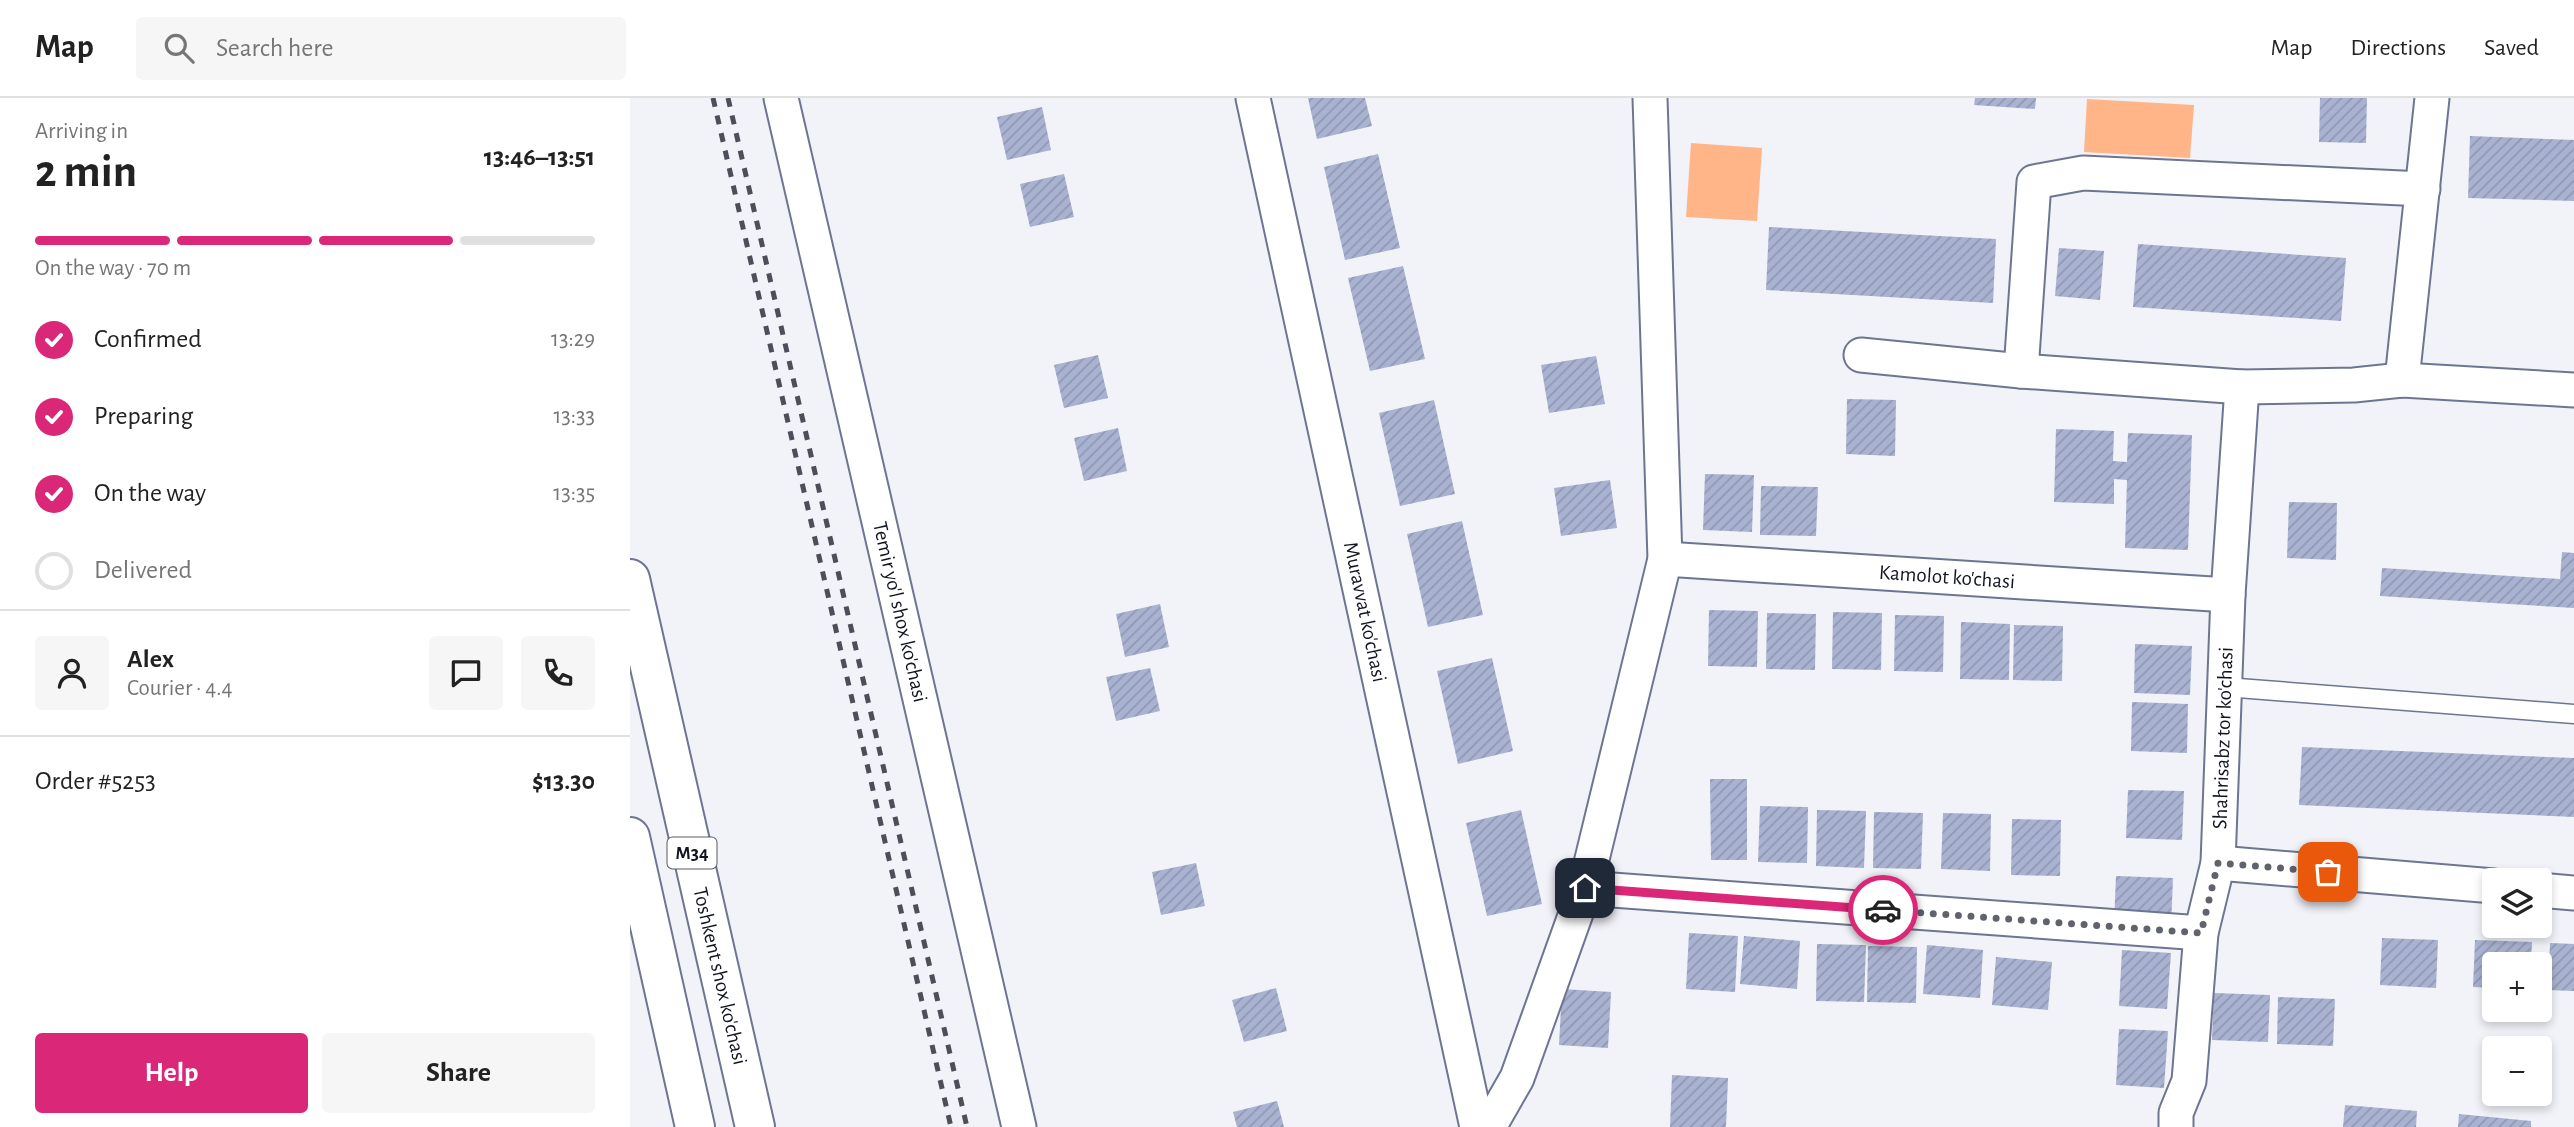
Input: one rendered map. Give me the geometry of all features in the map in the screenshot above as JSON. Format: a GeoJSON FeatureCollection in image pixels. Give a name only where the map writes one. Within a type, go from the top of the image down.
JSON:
{"type":"FeatureCollection","features":[{"type":"Feature","properties":{"kind":"highway","name":"Toshkent shox ko'chasi"},"geometry":{"type":"LineString","coordinates":[[630,579],[755,1127]]}},
{"type":"Feature","properties":{"kind":"highway","name":"M34"},"geometry":{"type":"LineString","coordinates":[[630,837],[695,1127]]}},
{"type":"Feature","properties":{"kind":"street","name":"Temir yo'l shox ko'chasi"},"geometry":{"type":"LineString","coordinates":[[781,98],[1019,1127]]}},
{"type":"Feature","properties":{"kind":"street","name":"Muravvat ko'chasi"},"geometry":{"type":"LineString","coordinates":[[1253,98],[1477,1127]]}},
{"type":"Feature","properties":{"kind":"street"},"geometry":{"type":"LineString","coordinates":[[1489,1127],[1517,1078],[1585,888],[1665,558],[1650,98]]}},
{"type":"Feature","properties":{"kind":"street"},"geometry":{"type":"LineString","coordinates":[[2402,380],[2432,98]]}},
{"type":"Feature","properties":{"kind":"street"},"geometry":{"type":"LineString","coordinates":[[2021,371],[2034,182],[2083,173],[2423,189]]}},
{"type":"Feature","properties":{"kind":"street"},"geometry":{"type":"LineString","coordinates":[[1860,355],[2021,371],[2242,387],[2354,385],[2402,380],[2574,390]]}},
{"type":"Feature","properties":{"kind":"street","name":"Shahrisabz tor ko'chasi"},"geometry":{"type":"LineString","coordinates":[[2176,1127],[2176,1113],[2189,1081],[2201,933],[2218,863],[2228,595],[2242,387]]}},
{"type":"Feature","properties":{"kind":"street","name":"Kamolot ko'chasi"},"geometry":{"type":"LineString","coordinates":[[1665,558],[2228,595]]}},
{"type":"Feature","properties":{"kind":"street"},"geometry":{"type":"LineString","coordinates":[[2218,863],[2482,885]]}},
{"type":"Feature","properties":{"kind":"street"},"geometry":{"type":"LineString","coordinates":[[1585,888],[2201,933]]}},
{"type":"Feature","properties":{"kind":"street"},"geometry":{"type":"LineString","coordinates":[[2552,891],[2574,893]]}},
{"type":"Feature","properties":{"kind":"lane"},"geometry":{"type":"LineString","coordinates":[[2225,687],[2574,714]]}},
{"type":"Feature","properties":{"kind":"shaded area"},"geometry":{"type":"Polygon","coordinates":[[[2087,99],[2194,105],[2190,158],[2084,152],[2087,99]]]}},
{"type":"Feature","properties":{"kind":"shaded area"},"geometry":{"type":"Polygon","coordinates":[[[1691,143],[1762,148],[1757,221],[1686,217],[1691,143]]]}},
{"type":"Feature","properties":{"kind":"building"},"geometry":{"type":"Polygon","coordinates":[[[1308,98],[1365,98],[1372,126],[1317,139],[1308,98]]]}},
{"type":"Feature","properties":{"kind":"building"},"geometry":{"type":"Polygon","coordinates":[[[1975,98],[2036,98],[2035,109],[1974,105],[1975,98]]]}},
{"type":"Feature","properties":{"kind":"building"},"geometry":{"type":"Polygon","coordinates":[[[2320,98],[2367,98],[2366,143],[2319,142],[2320,98]]]}},
{"type":"Feature","properties":{"kind":"building"},"geometry":{"type":"Polygon","coordinates":[[[1042,107],[1051,150],[1007,160],[997,117],[1042,107]]]}},
{"type":"Feature","properties":{"kind":"building"},"geometry":{"type":"Polygon","coordinates":[[[2470,136],[2574,140],[2574,201],[2468,198],[2470,136]]]}},
{"type":"Feature","properties":{"kind":"building"},"geometry":{"type":"Polygon","coordinates":[[[1378,154],[1400,248],[1345,260],[1324,167],[1378,154]]]}},
{"type":"Feature","properties":{"kind":"building"},"geometry":{"type":"Polygon","coordinates":[[[1064,174],[1074,217],[1030,227],[1020,184],[1064,174]]]}},
{"type":"Feature","properties":{"kind":"building"},"geometry":{"type":"Polygon","coordinates":[[[1769,227],[1996,239],[1993,303],[1766,290],[1769,227]]]}},
{"type":"Feature","properties":{"kind":"building"},"geometry":{"type":"Polygon","coordinates":[[[2138,244],[2346,258],[2341,321],[2133,307],[2138,244]]]}},
{"type":"Feature","properties":{"kind":"building"},"geometry":{"type":"Polygon","coordinates":[[[2059,248],[2104,251],[2100,300],[2055,296],[2059,248]]]}},
{"type":"Feature","properties":{"kind":"building"},"geometry":{"type":"Polygon","coordinates":[[[1403,266],[1425,359],[1370,371],[1348,278],[1403,266]]]}},
{"type":"Feature","properties":{"kind":"building"},"geometry":{"type":"Polygon","coordinates":[[[1098,355],[1108,398],[1064,408],[1054,365],[1098,355]]]}},
{"type":"Feature","properties":{"kind":"building"},"geometry":{"type":"Polygon","coordinates":[[[1596,356],[1605,404],[1549,413],[1541,365],[1596,356]]]}},
{"type":"Feature","properties":{"kind":"building"},"geometry":{"type":"Polygon","coordinates":[[[1847,399],[1896,400],[1895,456],[1846,454],[1847,399]]]}},
{"type":"Feature","properties":{"kind":"building"},"geometry":{"type":"Polygon","coordinates":[[[1434,400],[1455,494],[1400,506],[1379,413],[1434,400]]]}},
{"type":"Feature","properties":{"kind":"building"},"geometry":{"type":"Polygon","coordinates":[[[1118,428],[1127,471],[1084,481],[1074,438],[1118,428]]]}},
{"type":"Feature","properties":{"kind":"building"},"geometry":{"type":"Polygon","coordinates":[[[2056,429],[2114,431],[2113,461],[2127,462],[2128,433],[2192,435],[2188,550],[2125,548],[2127,480],[2114,479],[2114,504],[2054,502],[2056,429]]]}},
{"type":"Feature","properties":{"kind":"building"},"geometry":{"type":"Polygon","coordinates":[[[1705,474],[1754,475],[1752,532],[1703,530],[1705,474]]]}},
{"type":"Feature","properties":{"kind":"building"},"geometry":{"type":"Polygon","coordinates":[[[1610,480],[1617,528],[1561,536],[1554,488],[1610,480]]]}},
{"type":"Feature","properties":{"kind":"building"},"geometry":{"type":"Polygon","coordinates":[[[1761,486],[1818,487],[1816,536],[1760,535],[1761,486]]]}},
{"type":"Feature","properties":{"kind":"building"},"geometry":{"type":"Polygon","coordinates":[[[2289,502],[2337,503],[2336,560],[2287,558],[2289,502]]]}},
{"type":"Feature","properties":{"kind":"building"},"geometry":{"type":"Polygon","coordinates":[[[1462,521],[1483,615],[1428,627],[1407,534],[1462,521]]]}},
{"type":"Feature","properties":{"kind":"building"},"geometry":{"type":"Polygon","coordinates":[[[2562,552],[2574,553],[2574,608],[2380,596],[2382,568],[2560,579],[2562,552]]]}},
{"type":"Feature","properties":{"kind":"building"},"geometry":{"type":"Polygon","coordinates":[[[1160,604],[1169,647],[1125,657],[1116,614],[1160,604]]]}},
{"type":"Feature","properties":{"kind":"building"},"geometry":{"type":"Polygon","coordinates":[[[1709,610],[1758,611],[1757,667],[1708,666],[1709,610]]]}},
{"type":"Feature","properties":{"kind":"building"},"geometry":{"type":"Polygon","coordinates":[[[1833,612],[1882,613],[1881,670],[1832,669],[1833,612]]]}},
{"type":"Feature","properties":{"kind":"building"},"geometry":{"type":"Polygon","coordinates":[[[1767,613],[1816,614],[1815,670],[1766,669],[1767,613]]]}},
{"type":"Feature","properties":{"kind":"building"},"geometry":{"type":"Polygon","coordinates":[[[1895,615],[1944,616],[1943,672],[1894,671],[1895,615]]]}},
{"type":"Feature","properties":{"kind":"building"},"geometry":{"type":"Polygon","coordinates":[[[1961,622],[2010,624],[2009,680],[1960,679],[1961,622]]]}},
{"type":"Feature","properties":{"kind":"building"},"geometry":{"type":"Polygon","coordinates":[[[2014,625],[2063,626],[2062,681],[2013,680],[2014,625]]]}},
{"type":"Feature","properties":{"kind":"building"},"geometry":{"type":"Polygon","coordinates":[[[2135,644],[2192,646],[2190,695],[2134,693],[2135,644]]]}},
{"type":"Feature","properties":{"kind":"building"},"geometry":{"type":"Polygon","coordinates":[[[1492,658],[1513,751],[1458,764],[1437,671],[1492,658]]]}},
{"type":"Feature","properties":{"kind":"building"},"geometry":{"type":"Polygon","coordinates":[[[1150,668],[1160,711],[1116,721],[1106,677],[1150,668]]]}},
{"type":"Feature","properties":{"kind":"building"},"geometry":{"type":"Polygon","coordinates":[[[2132,702],[2188,704],[2187,753],[2131,751],[2132,702]]]}},
{"type":"Feature","properties":{"kind":"building"},"geometry":{"type":"Polygon","coordinates":[[[2302,747],[2574,758],[2574,817],[2299,805],[2302,747]]]}},
{"type":"Feature","properties":{"kind":"building"},"geometry":{"type":"Polygon","coordinates":[[[1710,779],[1747,779],[1747,860],[1711,860],[1710,779]]]}},
{"type":"Feature","properties":{"kind":"building"},"geometry":{"type":"Polygon","coordinates":[[[2128,790],[2184,791],[2182,840],[2126,838],[2128,790]]]}},
{"type":"Feature","properties":{"kind":"building"},"geometry":{"type":"Polygon","coordinates":[[[1760,806],[1808,807],[1807,863],[1758,862],[1760,806]]]}},
{"type":"Feature","properties":{"kind":"building"},"geometry":{"type":"Polygon","coordinates":[[[1521,810],[1542,904],[1487,916],[1466,823],[1521,810]]]}},
{"type":"Feature","properties":{"kind":"building"},"geometry":{"type":"Polygon","coordinates":[[[1817,810],[1866,811],[1864,868],[1816,866],[1817,810]]]}},
{"type":"Feature","properties":{"kind":"building"},"geometry":{"type":"Polygon","coordinates":[[[1874,812],[1923,813],[1921,869],[1873,868],[1874,812]]]}},
{"type":"Feature","properties":{"kind":"building"},"geometry":{"type":"Polygon","coordinates":[[[1943,813],[1991,814],[1990,871],[1941,869],[1943,813]]]}},
{"type":"Feature","properties":{"kind":"building"},"geometry":{"type":"Polygon","coordinates":[[[2012,819],[2061,820],[2060,876],[2011,875],[2012,819]]]}},
{"type":"Feature","properties":{"kind":"building"},"geometry":{"type":"Polygon","coordinates":[[[1196,863],[1205,906],[1161,915],[1152,872],[1196,863]]]}},
{"type":"Feature","properties":{"kind":"building"},"geometry":{"type":"Polygon","coordinates":[[[2116,876],[2173,878],[2171,926],[2114,924],[2116,876]]]}},
{"type":"Feature","properties":{"kind":"building"},"geometry":{"type":"Polygon","coordinates":[[[1689,933],[1738,936],[1735,992],[1686,989],[1689,933]]]}},
{"type":"Feature","properties":{"kind":"building"},"geometry":{"type":"Polygon","coordinates":[[[1744,936],[1800,941],[1797,989],[1740,984],[1744,936]]]}},
{"type":"Feature","properties":{"kind":"building"},"geometry":{"type":"Polygon","coordinates":[[[2382,938],[2438,940],[2436,988],[2380,985],[2382,938]]]}},
{"type":"Feature","properties":{"kind":"building"},"geometry":{"type":"Polygon","coordinates":[[[2475,940],[2532,942],[2532,952],[2482,952],[2482,987],[2473,987],[2475,940]]]}},
{"type":"Feature","properties":{"kind":"building"},"geometry":{"type":"Polygon","coordinates":[[[2550,943],[2574,944],[2574,991],[2552,990],[2552,952],[2550,952],[2550,943]]]}},
{"type":"Feature","properties":{"kind":"building"},"geometry":{"type":"Polygon","coordinates":[[[1817,944],[1866,945],[1864,1002],[1816,1001],[1817,944]]]}},
{"type":"Feature","properties":{"kind":"building"},"geometry":{"type":"Polygon","coordinates":[[[1927,945],[1983,950],[1980,998],[1923,994],[1927,945]]]}},
{"type":"Feature","properties":{"kind":"building"},"geometry":{"type":"Polygon","coordinates":[[[1868,946],[1917,947],[1916,1003],[1867,1002],[1868,946]]]}},
{"type":"Feature","properties":{"kind":"building"},"geometry":{"type":"Polygon","coordinates":[[[2122,950],[2171,953],[2167,1009],[2119,1006],[2122,950]]]}},
{"type":"Feature","properties":{"kind":"building"},"geometry":{"type":"Polygon","coordinates":[[[1996,957],[2052,962],[2048,1010],[1992,1005],[1996,957]]]}},
{"type":"Feature","properties":{"kind":"building"},"geometry":{"type":"Polygon","coordinates":[[[1276,988],[1287,1031],[1244,1042],[1232,1000],[1276,988]]]}},
{"type":"Feature","properties":{"kind":"building"},"geometry":{"type":"Polygon","coordinates":[[[1562,989],[1611,992],[1608,1048],[1559,1045],[1562,989]]]}},
{"type":"Feature","properties":{"kind":"building"},"geometry":{"type":"Polygon","coordinates":[[[2214,993],[2270,995],[2268,1042],[2212,1040],[2214,993]]]}},
{"type":"Feature","properties":{"kind":"building"},"geometry":{"type":"Polygon","coordinates":[[[2278,997],[2335,999],[2333,1046],[2277,1044],[2278,997]]]}},
{"type":"Feature","properties":{"kind":"building"},"geometry":{"type":"Polygon","coordinates":[[[2119,1029],[2168,1031],[2164,1088],[2116,1085],[2119,1029]]]}},
{"type":"Feature","properties":{"kind":"building"},"geometry":{"type":"Polygon","coordinates":[[[1672,1075],[1728,1078],[1726,1127],[1670,1127],[1672,1075]]]}},
{"type":"Feature","properties":{"kind":"building"},"geometry":{"type":"Polygon","coordinates":[[[1277,1101],[1284,1127],[1237,1127],[1233,1112],[1277,1101]]]}},
{"type":"Feature","properties":{"kind":"building"},"geometry":{"type":"Polygon","coordinates":[[[2345,1105],[2417,1111],[2416,1127],[2343,1127],[2345,1105]]]}},
{"type":"Feature","properties":{"kind":"building"},"geometry":{"type":"Polygon","coordinates":[[[2459,1114],[2531,1121],[2531,1127],[2458,1127],[2459,1114]]]}},
{"type":"Feature","properties":{"kind":"railway"},"geometry":{"type":"LineString","coordinates":[[713,98],[951,1127]]}},
{"type":"Feature","properties":{"kind":"railway"},"geometry":{"type":"LineString","coordinates":[[728,98],[967,1127]]}},
{"type":"Feature","properties":{"kind":"way so far"},"geometry":{"type":"LineString","coordinates":[[1883,910],[2201,933],[2218,863],[2328,872]]}},
{"type":"Feature","properties":{"kind":"route"},"geometry":{"type":"LineString","coordinates":[[1585,888],[1883,910]]}}]}
